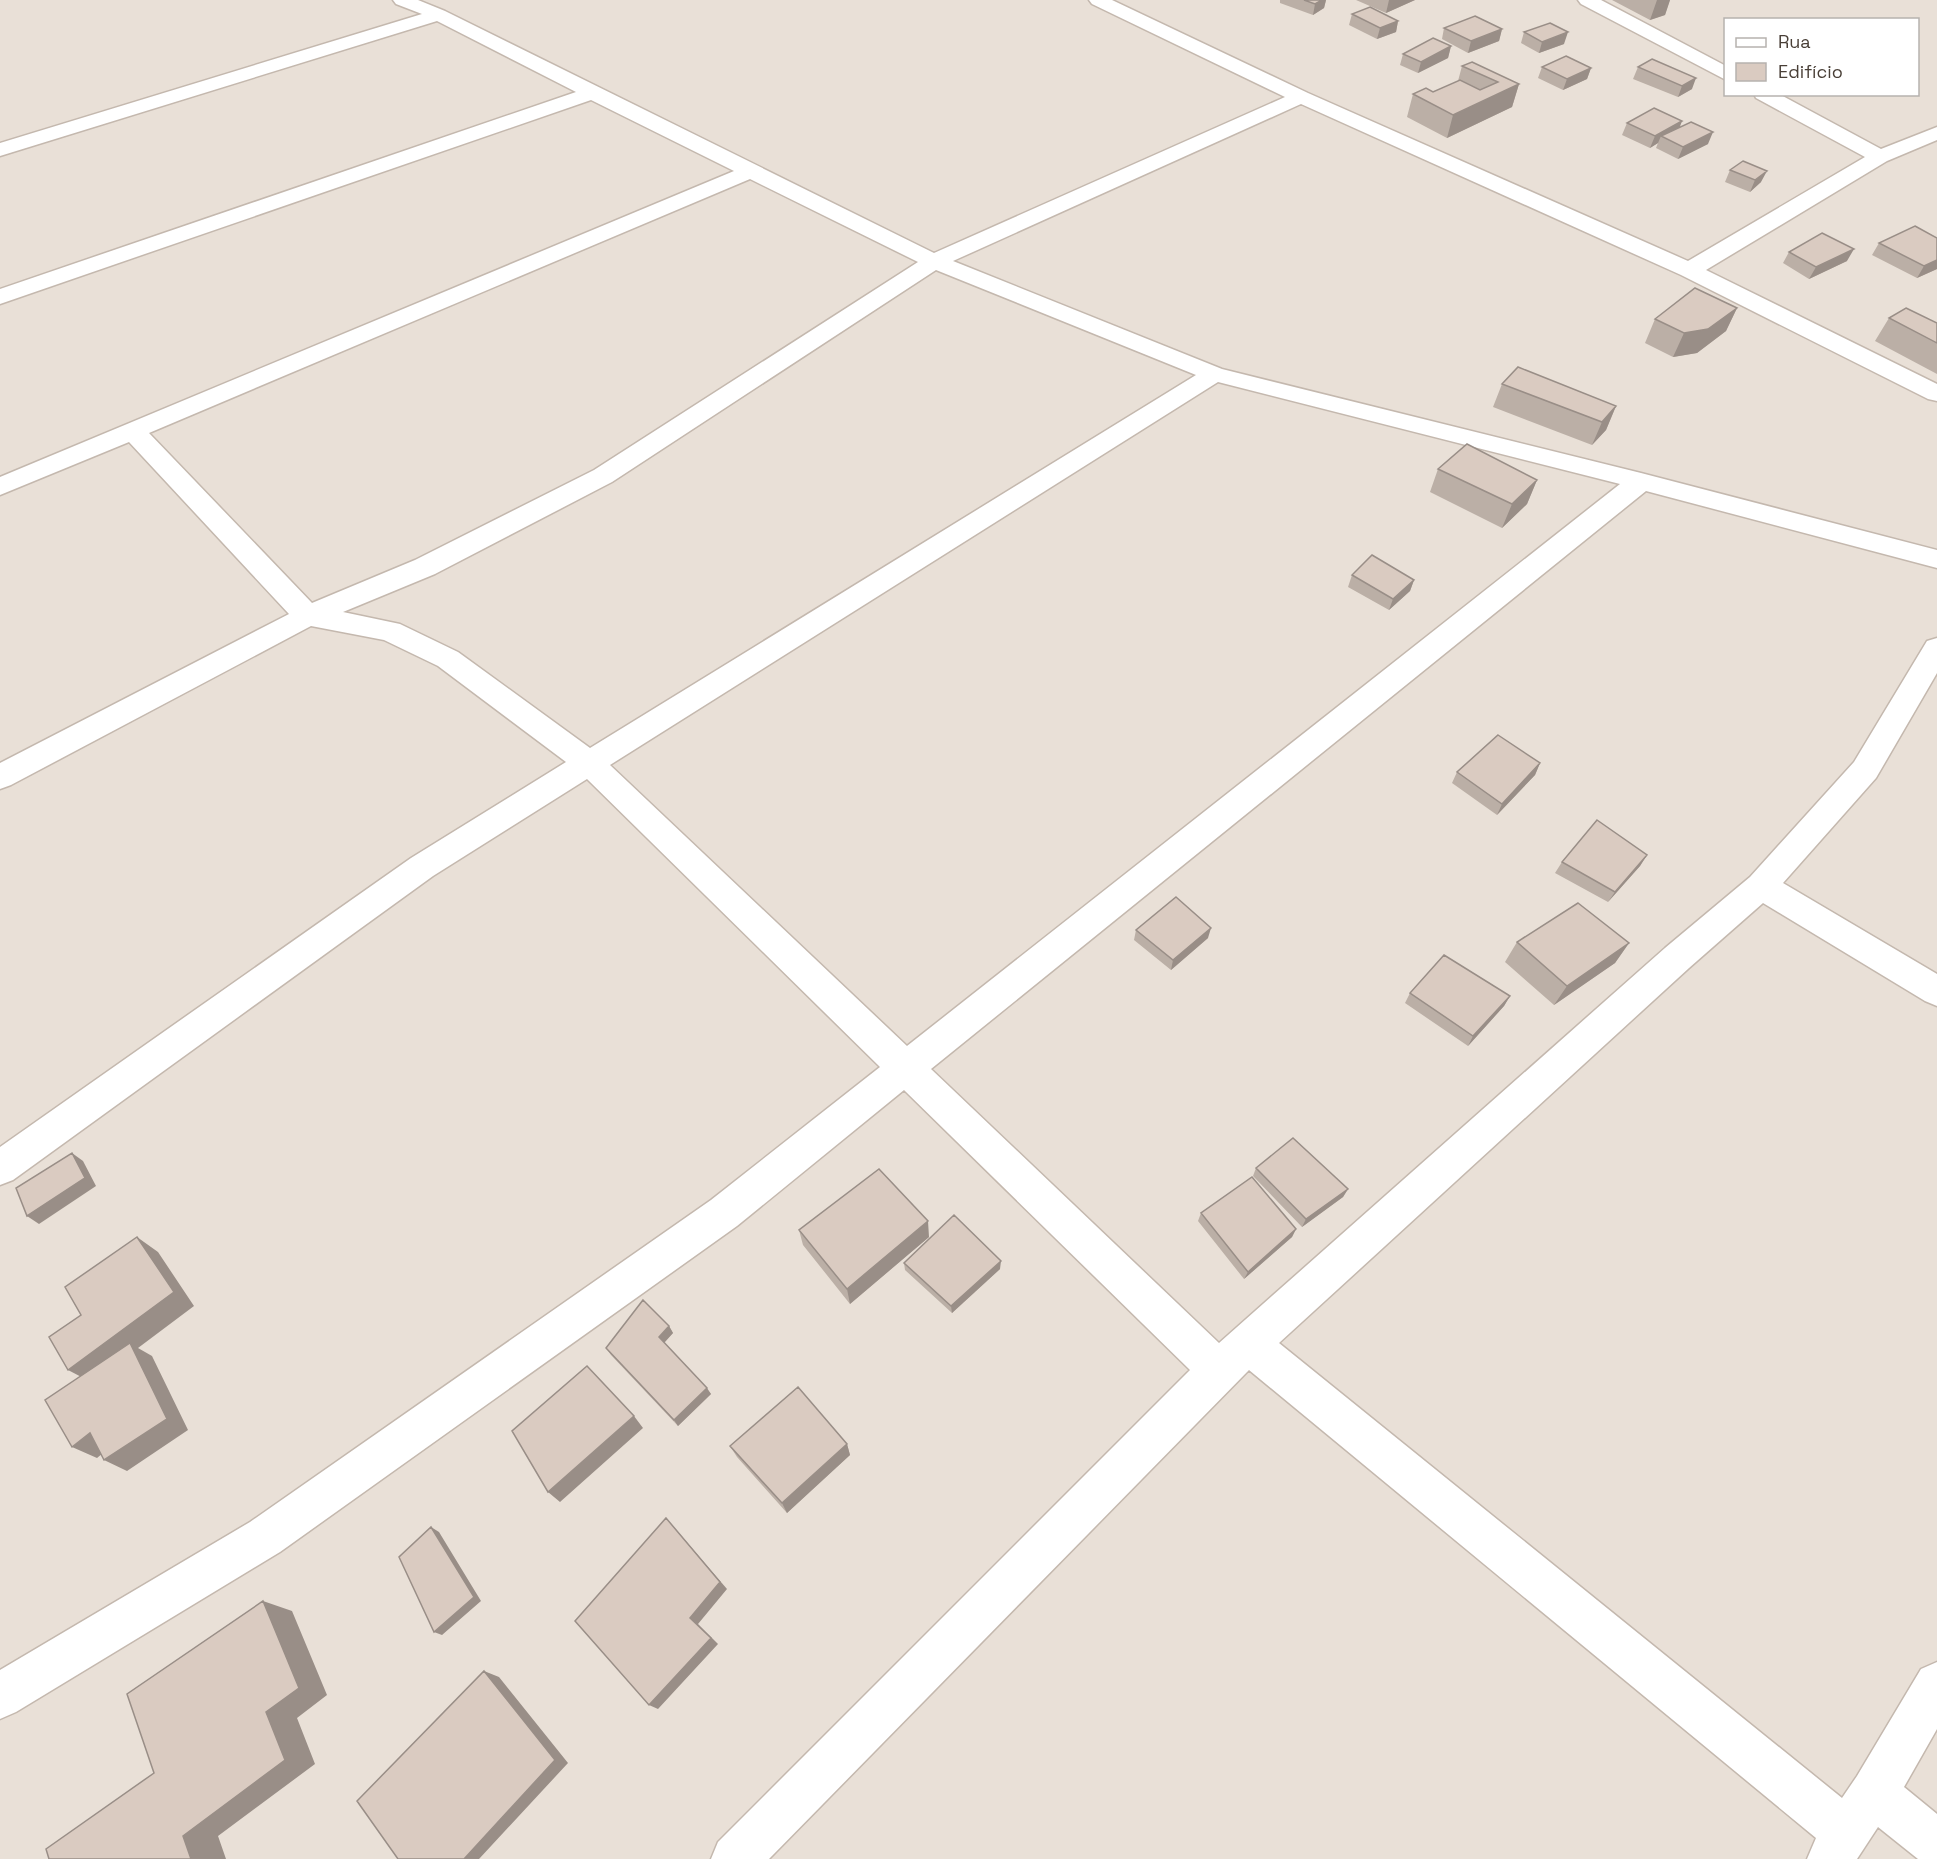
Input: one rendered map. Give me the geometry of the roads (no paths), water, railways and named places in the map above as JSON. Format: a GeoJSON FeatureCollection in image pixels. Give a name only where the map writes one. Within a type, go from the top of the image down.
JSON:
{"type":"FeatureCollection","features":[{"type":"Feature","properties":{"kind":"street"},"geometry":{"type":"LineString","coordinates":[[402,0],[439,15],[933,261],[1214,374],[1641,481],[1937,559]]}},
{"type":"Feature","properties":{"kind":"street"},"geometry":{"type":"LineString","coordinates":[[1098,0],[1300,97],[1689,270],[1937,394]]}},
{"type":"Feature","properties":{"kind":"street"},"geometry":{"type":"LineString","coordinates":[[1587,0],[1724,73]]}},
{"type":"Feature","properties":{"kind":"street"},"geometry":{"type":"LineString","coordinates":[[0,150],[439,15]]}},
{"type":"Feature","properties":{"kind":"street"},"geometry":{"type":"LineString","coordinates":[[0,297],[592,93]]}},
{"type":"Feature","properties":{"kind":"street"},"geometry":{"type":"LineString","coordinates":[[1768,96],[1880,157]]}},
{"type":"Feature","properties":{"kind":"street"},"geometry":{"type":"LineString","coordinates":[[0,777],[308,616],[425,567],[603,476],[933,261],[1300,97]]}},
{"type":"Feature","properties":{"kind":"street"},"geometry":{"type":"LineString","coordinates":[[1689,270],[1880,157],[1937,133]]}},
{"type":"Feature","properties":{"kind":"street"},"geometry":{"type":"LineString","coordinates":[[0,487],[751,171]]}},
{"type":"Feature","properties":{"kind":"street"},"geometry":{"type":"LineString","coordinates":[[0,1168],[422,867],[1214,374]]}},
{"type":"Feature","properties":{"kind":"street"},"geometry":{"type":"LineString","coordinates":[[133,431],[308,616],[390,631],[448,660],[590,764],[905,1069],[1233,1356],[1838,1846],[1874,1793],[1937,1685]]}},
{"type":"Feature","properties":{"kind":"street"},"geometry":{"type":"LineString","coordinates":[[0,1696],[265,1537],[724,1213],[1641,481]]}},
{"type":"Feature","properties":{"kind":"street"},"geometry":{"type":"LineString","coordinates":[[735,1859],[1233,1356],[1677,958],[1761,886],[1865,770],[1937,648]]}},
{"type":"Feature","properties":{"kind":"street"},"geometry":{"type":"LineString","coordinates":[[1761,886],[1937,991]]}},
{"type":"Feature","properties":{"kind":"street"},"geometry":{"type":"LineString","coordinates":[[1874,1793],[1937,1844]]}}]}
